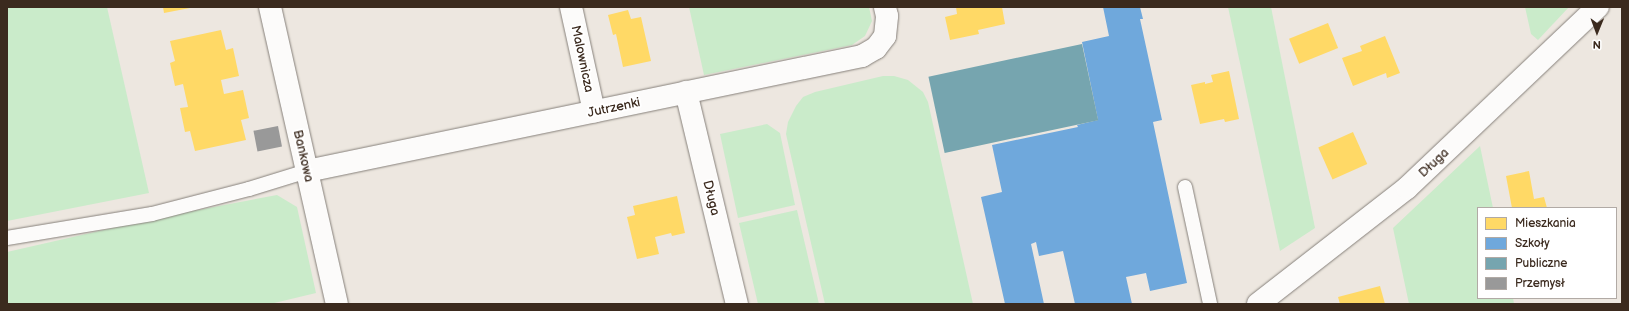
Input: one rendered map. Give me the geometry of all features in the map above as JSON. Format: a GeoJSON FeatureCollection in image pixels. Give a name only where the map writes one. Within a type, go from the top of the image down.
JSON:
{"type":"FeatureCollection","features":[{"type":"Feature","properties":{"kind":"street","name":"Bankowa"},"geometry":{"type":"LineString","coordinates":[[270,7],[336,304]]}},
{"type":"Feature","properties":{"kind":"street","name":"Malownicza"},"geometry":{"type":"LineString","coordinates":[[571,7],[594,112]]}},
{"type":"Feature","properties":{"kind":"street","name":"Jutrzenki"},"geometry":{"type":"LineString","coordinates":[[307,171],[862,56],[876,48],[885,36],[887,16],[885,7]]}},
{"type":"Feature","properties":{"kind":"street","name":"Długa"},"geometry":{"type":"LineString","coordinates":[[1258,304],[1407,188],[1598,7]]}},
{"type":"Feature","properties":{"kind":"street","name":"Długa"},"geometry":{"type":"LineString","coordinates":[[686,92],[737,304]]}},
{"type":"Feature","properties":{"kind":"lane"},"geometry":{"type":"LineString","coordinates":[[7,238],[152,214],[249,189],[307,171]]}},
{"type":"Feature","properties":{"kind":"lane"},"geometry":{"type":"LineString","coordinates":[[1185,187],[1210,304]]}},
{"type":"Feature","properties":{"kind":"green space"},"geometry":{"type":"Polygon","coordinates":[[[7,7],[107,7],[149,193],[7,221],[7,7]]]}},
{"type":"Feature","properties":{"kind":"green space"},"geometry":{"type":"Polygon","coordinates":[[[689,7],[869,7],[872,21],[865,36],[852,45],[704,75],[689,7]]]}},
{"type":"Feature","properties":{"kind":"green space"},"geometry":{"type":"Polygon","coordinates":[[[1228,7],[1271,7],[1315,228],[1280,251],[1228,7]]]}},
{"type":"Feature","properties":{"kind":"green space"},"geometry":{"type":"Polygon","coordinates":[[[1525,7],[1569,7],[1538,40],[1531,34],[1525,7]]]}},
{"type":"Feature","properties":{"kind":"green space"},"geometry":{"type":"Polygon","coordinates":[[[883,76],[894,76],[908,80],[923,92],[928,102],[973,304],[825,304],[786,134],[788,122],[796,106],[803,97],[815,92],[883,76]]]}},
{"type":"Feature","properties":{"kind":"green space"},"geometry":{"type":"Polygon","coordinates":[[[767,124],[780,133],[795,205],[738,218],[720,134],[767,124]]]}},
{"type":"Feature","properties":{"kind":"green space"},"geometry":{"type":"Polygon","coordinates":[[[1480,146],[1493,207],[1477,207],[1477,299],[1513,299],[1514,304],[1409,304],[1393,228],[1480,146]]]}},
{"type":"Feature","properties":{"kind":"green space"},"geometry":{"type":"Polygon","coordinates":[[[277,195],[297,207],[316,293],[270,304],[7,304],[7,252],[156,218],[277,195]]]}},
{"type":"Feature","properties":{"kind":"green space"},"geometry":{"type":"Polygon","coordinates":[[[797,210],[819,304],[758,304],[739,223],[797,210]]]}},
{"type":"Feature","properties":{"kind":"building: Mieszkania"},"geometry":{"type":"Polygon","coordinates":[[[163,7],[190,7],[190,8],[164,13],[163,7]]]}},
{"type":"Feature","properties":{"kind":"building: Mieszkania"},"geometry":{"type":"Polygon","coordinates":[[[956,7],[1002,7],[1005,24],[978,30],[979,34],[950,40],[945,17],[957,14],[956,7]]]}},
{"type":"Feature","properties":{"kind":"building: Mieszkania"},"geometry":{"type":"Polygon","coordinates":[[[628,10],[631,19],[641,17],[651,61],[623,67],[616,34],[613,35],[608,15],[628,10]]]}},
{"type":"Feature","properties":{"kind":"building: Mieszkania"},"geometry":{"type":"Polygon","coordinates":[[[1328,23],[1338,48],[1299,64],[1289,39],[1328,23]]]}},
{"type":"Feature","properties":{"kind":"building: Mieszkania"},"geometry":{"type":"Polygon","coordinates":[[[221,30],[226,50],[233,48],[239,76],[221,80],[224,94],[243,90],[249,118],[241,120],[246,140],[195,151],[190,131],[185,132],[180,108],[188,107],[183,84],[175,86],[170,63],[175,61],[170,41],[221,30]]]}},
{"type":"Feature","properties":{"kind":"building: Mieszkania"},"geometry":{"type":"Polygon","coordinates":[[[1385,36],[1400,73],[1387,78],[1386,73],[1353,86],[1342,58],[1362,51],[1360,46],[1385,36]]]}},
{"type":"Feature","properties":{"kind":"building: Mieszkania"},"geometry":{"type":"Polygon","coordinates":[[[1229,71],[1239,119],[1225,122],[1224,119],[1200,124],[1191,85],[1213,82],[1211,75],[1229,71]]]}},
{"type":"Feature","properties":{"kind":"building: Mieszkania"},"geometry":{"type":"Polygon","coordinates":[[[1353,132],[1367,164],[1333,179],[1318,147],[1353,132]]]}},
{"type":"Feature","properties":{"kind":"building: Mieszkania"},"geometry":{"type":"Polygon","coordinates":[[[1529,171],[1534,199],[1544,197],[1547,207],[1512,207],[1506,176],[1529,171]]]}},
{"type":"Feature","properties":{"kind":"building: Mieszkania"},"geometry":{"type":"Polygon","coordinates":[[[677,196],[685,233],[672,236],[671,233],[655,237],[659,254],[637,259],[627,217],[635,215],[633,206],[677,196]]]}},
{"type":"Feature","properties":{"kind":"building: Mieszkania"},"geometry":{"type":"Polygon","coordinates":[[[1380,286],[1385,304],[1340,304],[1338,297],[1380,286]]]}},
{"type":"Feature","properties":{"kind":"building: Szkoły"},"geometry":{"type":"Polygon","coordinates":[[[1103,7],[1140,7],[1143,19],[1140,19],[1162,120],[1153,122],[1187,283],[1150,291],[1146,273],[1126,277],[1132,304],[1075,304],[1063,251],[1039,256],[1036,242],[1031,244],[1044,304],[1005,304],[981,197],[1002,192],[992,145],[1078,127],[1077,125],[1098,120],[1082,42],[1109,36],[1103,7]]]}},
{"type":"Feature","properties":{"kind":"building: Publiczne"},"geometry":{"type":"Polygon","coordinates":[[[1082,44],[1098,120],[945,153],[928,77],[1082,44]]]}},
{"type":"Feature","properties":{"kind":"building: Przemysł"},"geometry":{"type":"Polygon","coordinates":[[[278,126],[282,147],[257,151],[253,131],[278,126]]]}}]}
